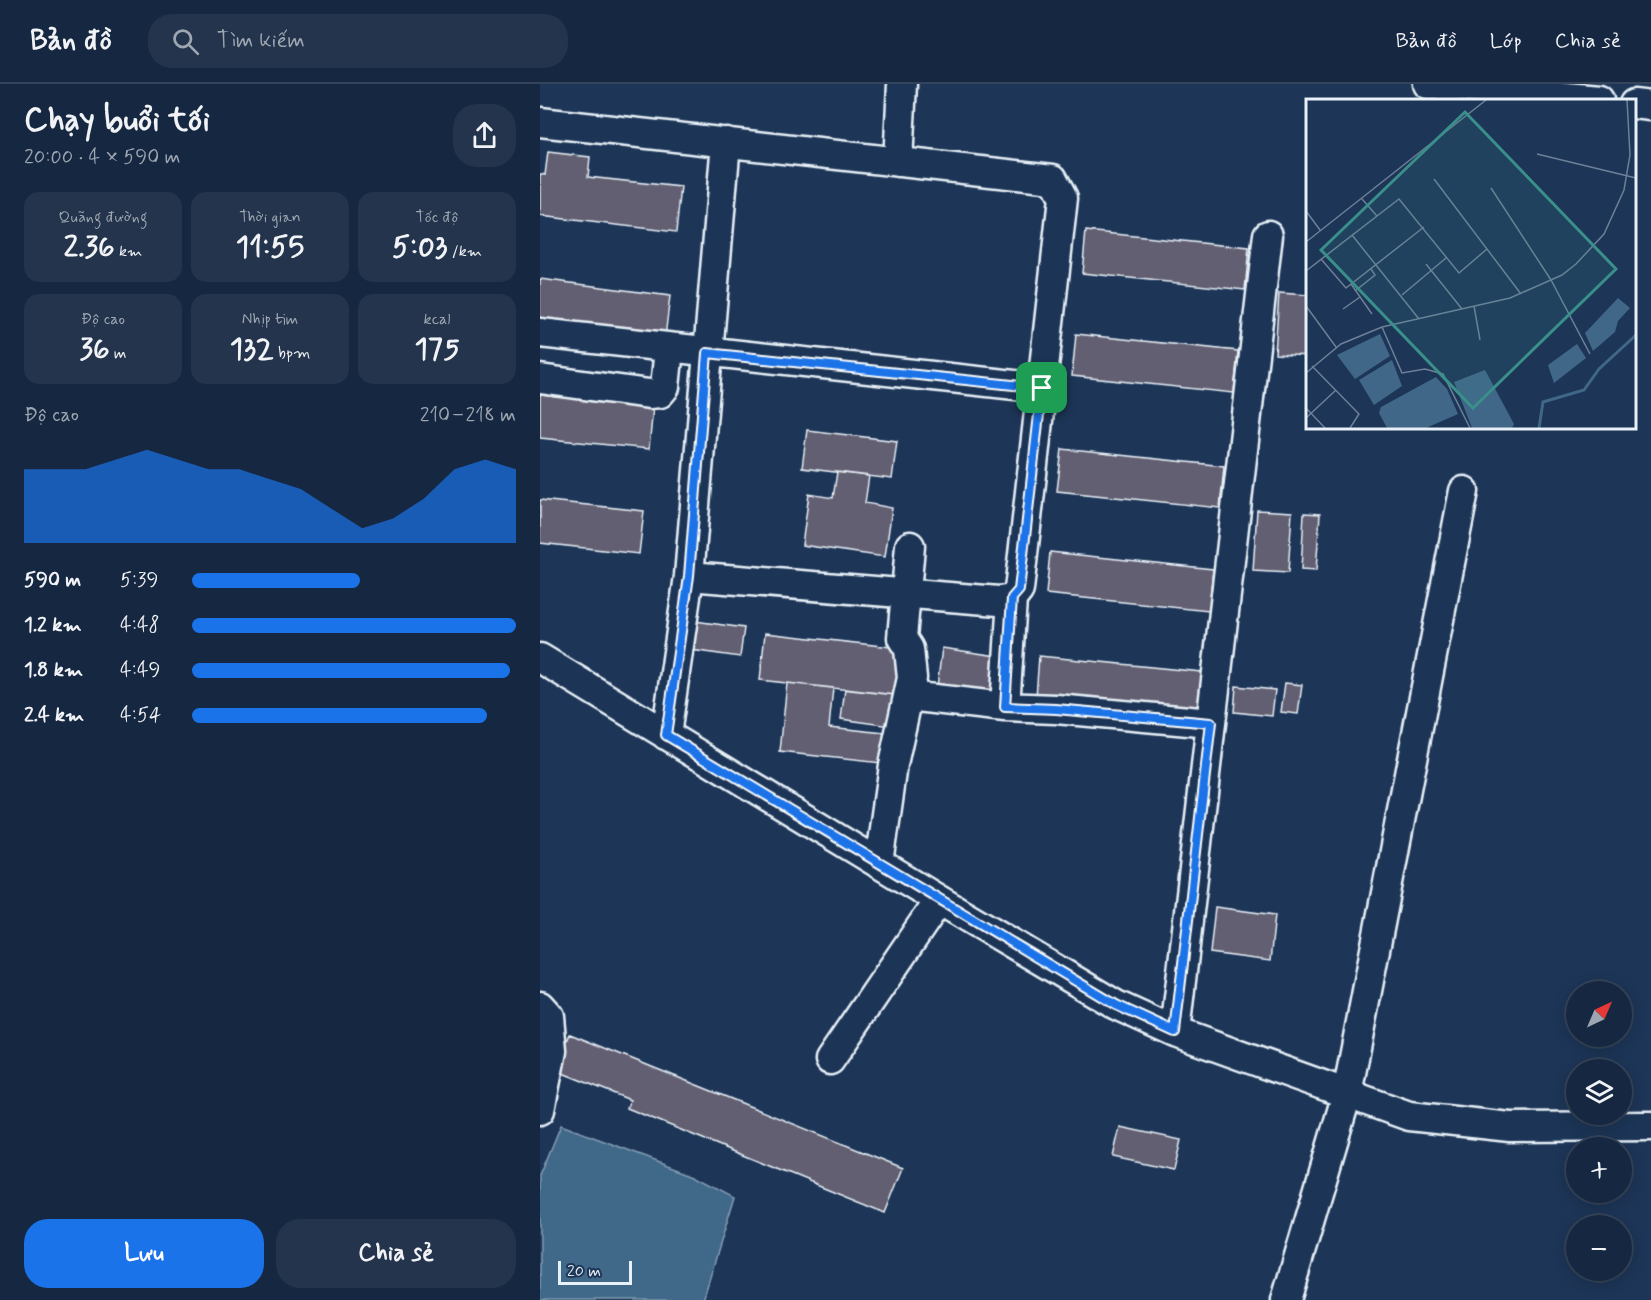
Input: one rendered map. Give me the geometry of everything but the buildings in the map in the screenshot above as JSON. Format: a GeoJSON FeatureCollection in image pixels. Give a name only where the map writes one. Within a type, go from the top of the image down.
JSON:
{"type":"FeatureCollection","features":[{"type":"Feature","properties":{"kind":"street"},"geometry":{"type":"LineString","coordinates":[[898,162],[902,84]]}},
{"type":"Feature","properties":{"kind":"street"},"geometry":{"type":"LineString","coordinates":[[1428,84],[1588,99]]}},
{"type":"Feature","properties":{"kind":"street"},"geometry":{"type":"LineString","coordinates":[[1636,104],[1651,106]]}},
{"type":"Feature","properties":{"kind":"street"},"geometry":{"type":"LineString","coordinates":[[540,122],[1053,179],[1063,198],[1019,590],[1012,598],[999,601],[689,576]]}},
{"type":"Feature","properties":{"kind":"street"},"geometry":{"type":"LineString","coordinates":[[666,735],[689,576],[726,142]]}},
{"type":"Feature","properties":{"kind":"street"},"geometry":{"type":"LineString","coordinates":[[1175,1032],[1268,235]]}},
{"type":"Feature","properties":{"kind":"street"},"geometry":{"type":"LineString","coordinates":[[540,333],[669,349],[1042,388]]}},
{"type":"Feature","properties":{"kind":"street"},"geometry":{"type":"LineString","coordinates":[[540,379],[649,394],[660,393],[665,387],[669,349]]}},
{"type":"Feature","properties":{"kind":"street"},"geometry":{"type":"LineString","coordinates":[[1286,1300],[1347,1094],[1464,490]]}},
{"type":"Feature","properties":{"kind":"street"},"geometry":{"type":"LineString","coordinates":[[879,864],[893,765],[912,678],[909,649],[902,638],[910,546]]}},
{"type":"Feature","properties":{"kind":"street"},"geometry":{"type":"LineString","coordinates":[[1005,707],[1012,598]]}},
{"type":"Feature","properties":{"kind":"street"},"geometry":{"type":"LineString","coordinates":[[540,658],[1116,1005],[1175,1032],[1409,1116],[1510,1127],[1651,1126]]}},
{"type":"Feature","properties":{"kind":"street"},"geometry":{"type":"LineString","coordinates":[[908,696],[1005,707],[1056,709],[1211,723]]}},
{"type":"Feature","properties":{"kind":"street"},"geometry":{"type":"LineString","coordinates":[[830,1060],[939,900]]}},
{"type":"Feature","properties":{"kind":"street"},"geometry":{"type":"LineString","coordinates":[[540,1006],[549,1016],[552,1051],[540,1110]]}},
{"type":"Feature","properties":{"kind":"water"},"geometry":{"type":"Polygon","coordinates":[[[561,1125],[695,1175],[735,1196],[703,1300],[540,1300],[540,1176],[561,1125]]]}},
{"type":"Feature","properties":{"kind":"route"},"geometry":{"type":"LineString","coordinates":[[707,353],[1042,388],[1019,590],[1012,598],[1005,707],[1056,709],[1211,723],[1175,1032],[1116,1005],[666,735],[689,576],[707,353]]}}]}
